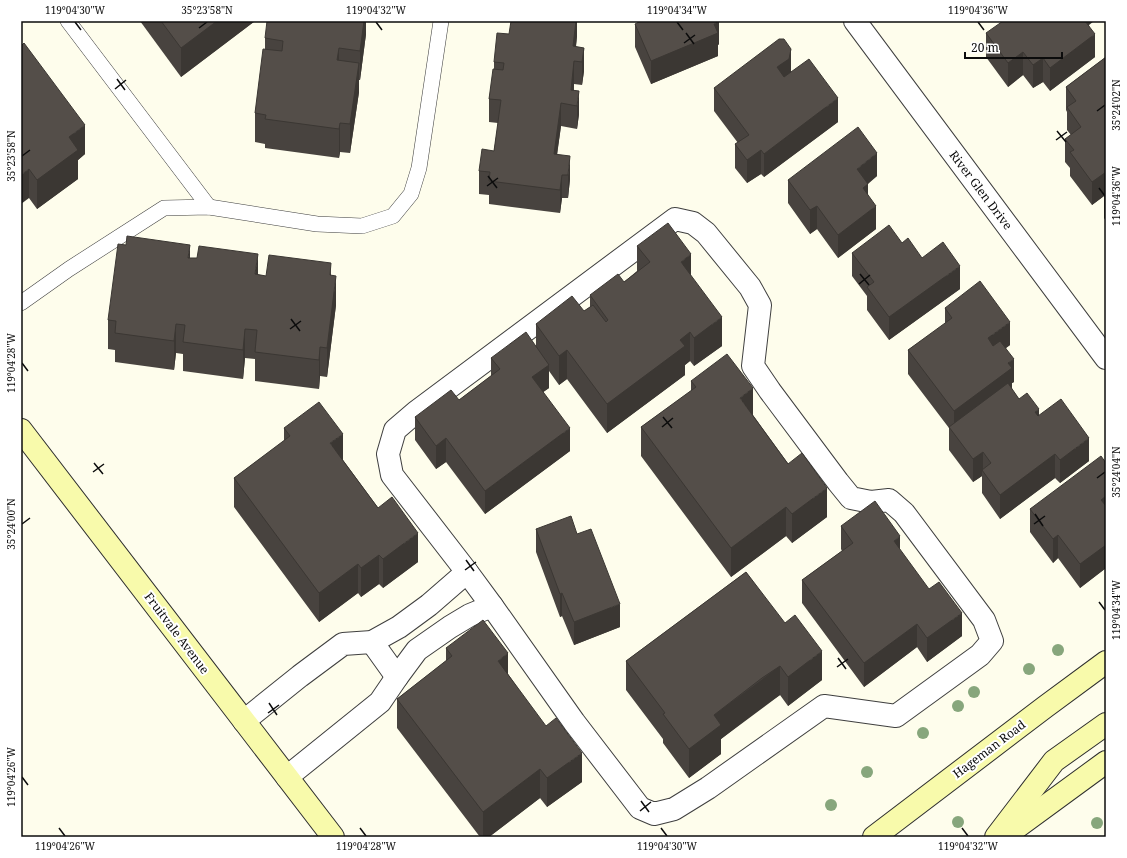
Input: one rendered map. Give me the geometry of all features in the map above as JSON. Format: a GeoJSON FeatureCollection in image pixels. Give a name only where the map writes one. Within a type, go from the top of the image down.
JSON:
{"type":"FeatureCollection","features":[{"type":"Feature","properties":{"kind":"main road","name":"Fruitvale Avenue"},"geometry":{"type":"LineString","coordinates":[[21,430],[333,837]]}},
{"type":"Feature","properties":{"kind":"main road","name":"Hageman Road"},"geometry":{"type":"LineString","coordinates":[[874,837],[1106,662]]}},
{"type":"Feature","properties":{"kind":"main road"},"geometry":{"type":"LineString","coordinates":[[996,837],[1054,761],[1106,724]]}},
{"type":"Feature","properties":{"kind":"main road"},"geometry":{"type":"LineString","coordinates":[[1004,837],[1106,762]]}},
{"type":"Feature","properties":{"kind":"street","name":"River Glen Drive"},"geometry":{"type":"LineString","coordinates":[[855,21],[1106,358]]}},
{"type":"Feature","properties":{"kind":"street"},"geometry":{"type":"LineString","coordinates":[[675,219],[693,223],[706,232],[750,287],[760,304],[753,366],[838,482],[851,498],[871,502],[889,500],[904,513],[984,620],[992,640],[980,655],[896,716],[824,706],[708,788],[674,809],[654,814],[640,808],[574,722],[467,572],[392,475],[388,454],[395,430],[416,412],[675,219]]}},
{"type":"Feature","properties":{"kind":"street"},"geometry":{"type":"LineString","coordinates":[[244,721],[343,644],[372,642],[399,627],[429,605],[467,572]]}},
{"type":"Feature","properties":{"kind":"street"},"geometry":{"type":"LineString","coordinates":[[287,777],[380,702],[417,650],[470,615],[492,606]]}},
{"type":"Feature","properties":{"kind":"street"},"geometry":{"type":"LineString","coordinates":[[372,642],[397,677]]}},
{"type":"Feature","properties":{"kind":"lane"},"geometry":{"type":"LineString","coordinates":[[68,21],[209,207]]}},
{"type":"Feature","properties":{"kind":"lane"},"geometry":{"type":"LineString","coordinates":[[21,303],[164,208],[209,207],[317,224],[362,226],[393,216],[411,194],[419,168],[441,21]]}},
{"type":"Feature","properties":{"kind":"building"},"geometry":{"type":"Polygon","coordinates":[[[161,21],[217,21],[181,48],[161,21]]]}},
{"type":"Feature","properties":{"kind":"building"},"geometry":{"type":"Polygon","coordinates":[[[267,21],[364,21],[360,51],[339,48],[337,60],[359,63],[350,124],[340,123],[339,129],[265,119],[266,115],[255,113],[263,49],[282,51],[283,41],[265,38],[267,21]]]}},
{"type":"Feature","properties":{"kind":"building"},"geometry":{"type":"Polygon","coordinates":[[[511,21],[576,21],[573,46],[584,48],[582,62],[574,61],[571,90],[579,91],[577,106],[561,103],[554,154],[570,156],[568,175],[562,175],[560,190],[489,181],[490,172],[479,171],[482,149],[494,151],[501,100],[489,99],[493,69],[503,70],[504,63],[494,62],[497,33],[509,34],[511,21]]]}},
{"type":"Feature","properties":{"kind":"building"},"geometry":{"type":"Polygon","coordinates":[[[641,21],[719,21],[714,24],[718,33],[651,61],[635,24],[641,21]]]}},
{"type":"Feature","properties":{"kind":"building"},"geometry":{"type":"Polygon","coordinates":[[[1003,21],[1085,21],[1095,34],[1050,68],[1043,58],[1033,65],[1023,52],[1008,63],[986,33],[1003,21]]]}},
{"type":"Feature","properties":{"kind":"building"},"geometry":{"type":"Polygon","coordinates":[[[779,39],[784,39],[791,49],[789,59],[777,67],[784,77],[809,59],[838,98],[764,154],[761,150],[747,160],[735,144],[749,135],[714,88],[779,39]]]}},
{"type":"Feature","properties":{"kind":"building"},"geometry":{"type":"Polygon","coordinates":[[[24,43],[85,125],[69,137],[78,150],[37,180],[29,169],[21,175],[21,46],[24,43]]]}},
{"type":"Feature","properties":{"kind":"building"},"geometry":{"type":"Polygon","coordinates":[[[1106,57],[1106,172],[1092,182],[1070,152],[1074,150],[1065,139],[1081,127],[1067,107],[1076,101],[1066,87],[1106,57]]]}},
{"type":"Feature","properties":{"kind":"building"},"geometry":{"type":"Polygon","coordinates":[[[858,127],[877,153],[857,169],[868,184],[863,188],[876,206],[838,235],[817,206],[810,210],[788,180],[858,127]]]}},
{"type":"Feature","properties":{"kind":"building"},"geometry":{"type":"Polygon","coordinates":[[[668,223],[691,254],[681,262],[722,317],[694,338],[690,332],[680,340],[685,346],[607,404],[567,350],[559,356],[536,324],[572,296],[584,311],[593,305],[606,322],[608,320],[590,295],[618,274],[624,282],[650,262],[637,246],[668,223]]]}},
{"type":"Feature","properties":{"kind":"building"},"geometry":{"type":"Polygon","coordinates":[[[889,225],[902,243],[908,238],[922,258],[943,242],[960,266],[889,317],[867,287],[874,282],[852,253],[889,225]]]}},
{"type":"Feature","properties":{"kind":"building"},"geometry":{"type":"Polygon","coordinates":[[[127,236],[190,245],[188,258],[197,258],[199,246],[258,254],[255,274],[266,276],[269,255],[331,263],[330,275],[336,276],[327,348],[320,347],[319,360],[255,352],[257,330],[245,329],[243,350],[183,342],[185,325],[176,324],[174,341],[115,333],[116,321],[108,320],[118,244],[126,245],[127,236]]]}},
{"type":"Feature","properties":{"kind":"building"},"geometry":{"type":"Polygon","coordinates":[[[980,281],[1010,322],[988,338],[993,346],[1000,341],[1014,359],[1008,363],[1012,368],[954,411],[908,350],[952,318],[945,308],[980,281]]]}},
{"type":"Feature","properties":{"kind":"building"},"geometry":{"type":"Polygon","coordinates":[[[526,332],[549,365],[532,377],[570,428],[485,491],[446,438],[436,446],[415,417],[451,390],[459,400],[500,369],[491,358],[526,332]]]}},
{"type":"Feature","properties":{"kind":"building"},"geometry":{"type":"Polygon","coordinates":[[[727,354],[753,388],[740,398],[788,464],[802,453],[827,488],[792,514],[786,507],[731,548],[641,427],[696,387],[691,381],[727,354]]]}},
{"type":"Feature","properties":{"kind":"building"},"geometry":{"type":"Polygon","coordinates":[[[1008,383],[1019,399],[1027,393],[1039,409],[1035,412],[1038,416],[1061,399],[1089,438],[1060,460],[1055,454],[1000,495],[982,470],[991,463],[983,452],[973,459],[949,427],[1008,383]]]}},
{"type":"Feature","properties":{"kind":"building"},"geometry":{"type":"Polygon","coordinates":[[[319,402],[343,434],[330,443],[378,508],[392,497],[418,533],[383,559],[379,555],[361,568],[358,564],[319,593],[234,478],[290,436],[284,428],[319,402]]]}},
{"type":"Feature","properties":{"kind":"building"},"geometry":{"type":"Polygon","coordinates":[[[1101,456],[1106,463],[1106,496],[1101,500],[1106,506],[1106,545],[1080,564],[1058,535],[1053,539],[1030,509],[1101,456]]]}},
{"type":"Feature","properties":{"kind":"building"},"geometry":{"type":"Polygon","coordinates":[[[875,501],[900,536],[894,541],[929,589],[939,582],[962,613],[927,638],[917,624],[864,663],[802,580],[853,543],[841,526],[875,501]]]}},
{"type":"Feature","properties":{"kind":"building"},"geometry":{"type":"Polygon","coordinates":[[[571,516],[577,534],[591,529],[620,604],[574,622],[562,593],[560,594],[536,529],[571,516]]]}},
{"type":"Feature","properties":{"kind":"building"},"geometry":{"type":"Polygon","coordinates":[[[746,572],[785,623],[795,615],[822,651],[788,677],[780,666],[762,678],[714,715],[721,725],[689,749],[663,714],[665,713],[626,661],[746,572]]]}},
{"type":"Feature","properties":{"kind":"building"},"geometry":{"type":"Polygon","coordinates":[[[483,620],[508,653],[498,661],[546,726],[556,718],[582,753],[547,778],[540,769],[483,812],[397,699],[452,656],[446,648],[483,620]]]}}]}
